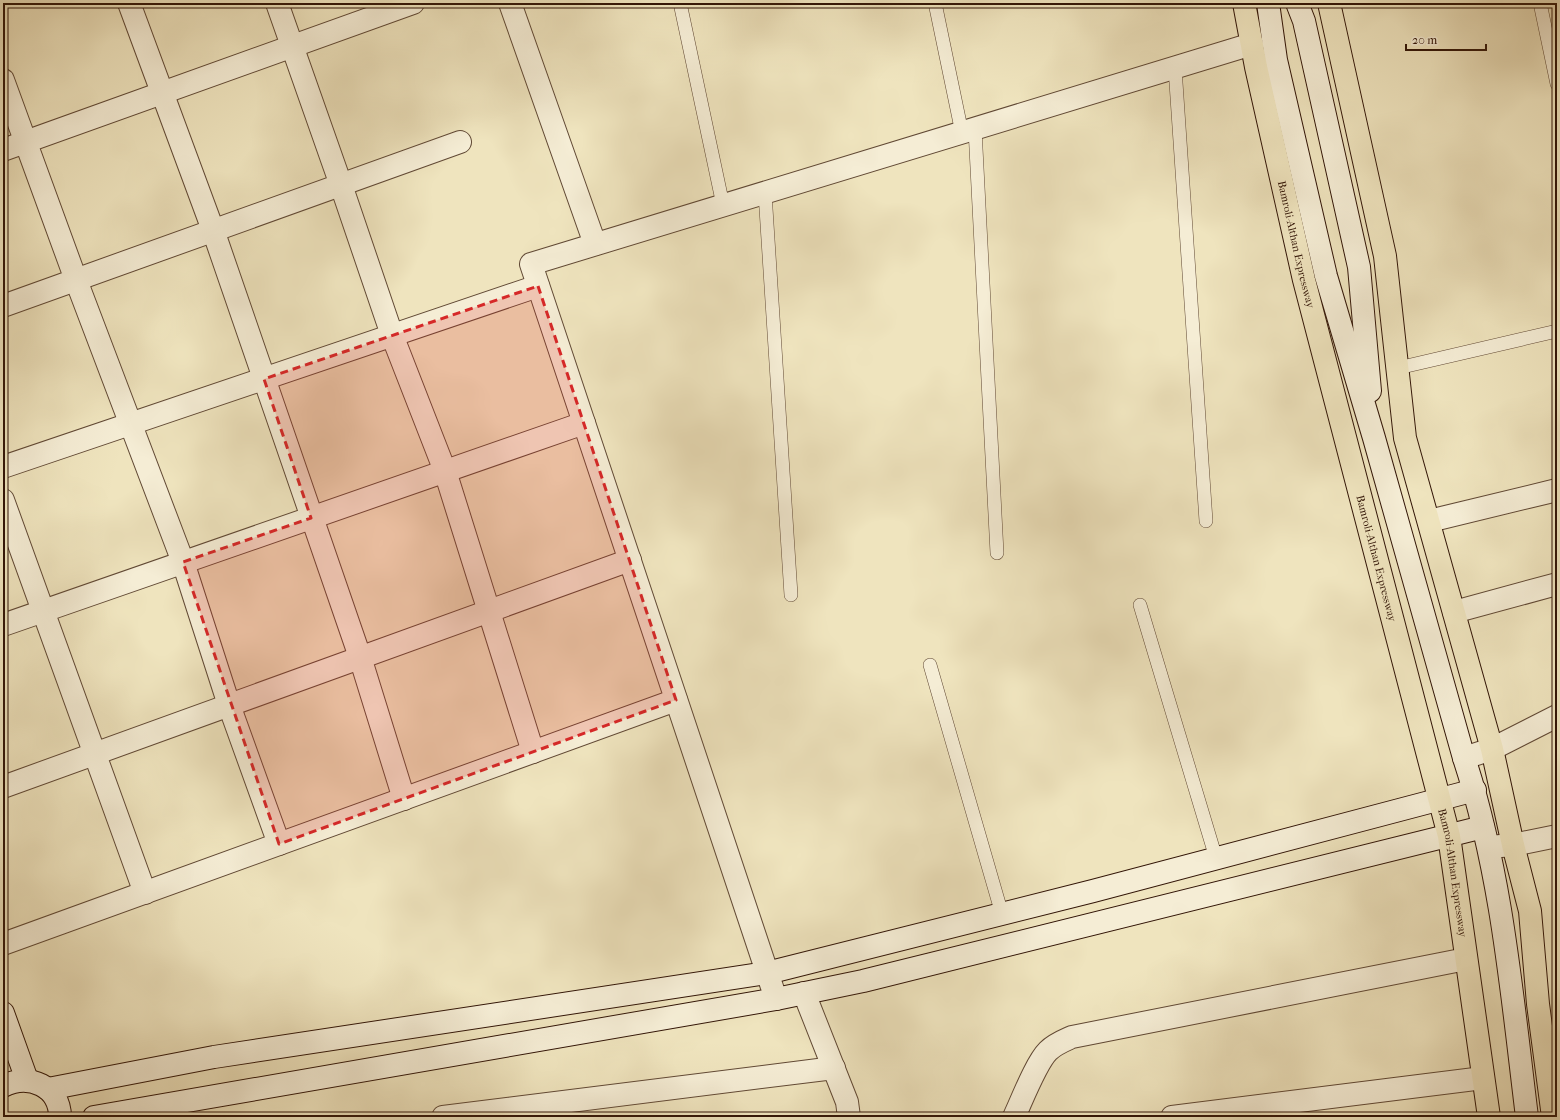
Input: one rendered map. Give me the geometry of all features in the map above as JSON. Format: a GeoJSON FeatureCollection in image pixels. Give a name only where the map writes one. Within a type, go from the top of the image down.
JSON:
{"type":"FeatureCollection","features":[{"type":"Feature","properties":{"kind":"main road","name":"Bamroli-Althan Expressway"},"geometry":{"type":"LineString","coordinates":[[1244,3],[1304,280],[1449,836],[1489,1117]]}},
{"type":"Feature","properties":{"kind":"main road"},"geometry":{"type":"LineString","coordinates":[[1329,3],[1385,256],[1405,438],[1492,748],[1513,845],[1530,911],[1538,1004],[1553,1117]]}},
{"type":"Feature","properties":{"kind":"street"},"geometry":{"type":"LineString","coordinates":[[129,3],[213,230],[360,657],[404,799]]}},
{"type":"Feature","properties":{"kind":"street"},"geometry":{"type":"LineString","coordinates":[[277,3],[392,335],[445,471],[533,752]]}},
{"type":"Feature","properties":{"kind":"street"},"geometry":{"type":"LineString","coordinates":[[3,150],[413,3]]}},
{"type":"Feature","properties":{"kind":"street"},"geometry":{"type":"LineString","coordinates":[[510,3],[595,244]]}},
{"type":"Feature","properties":{"kind":"street"},"geometry":{"type":"LineString","coordinates":[[1268,3],[1276,60],[1326,276],[1374,438],[1464,758],[1475,790],[1486,837],[1502,916],[1527,1117]]}},
{"type":"Feature","properties":{"kind":"street"},"geometry":{"type":"LineString","coordinates":[[1297,3],[1304,21],[1359,267],[1374,438]]}},
{"type":"Feature","properties":{"kind":"street"},"geometry":{"type":"LineString","coordinates":[[776,999],[531,264],[1252,44]]}},
{"type":"Feature","properties":{"kind":"street"},"geometry":{"type":"LineString","coordinates":[[3,80],[76,280],[183,562],[229,705],[279,844]]}},
{"type":"Feature","properties":{"kind":"street"},"geometry":{"type":"LineString","coordinates":[[3,306],[460,142]]}},
{"type":"Feature","properties":{"kind":"street"},"geometry":{"type":"LineString","coordinates":[[3,467],[538,286]]}},
{"type":"Feature","properties":{"kind":"street"},"geometry":{"type":"LineString","coordinates":[[3,625],[584,423]]}},
{"type":"Feature","properties":{"kind":"street"},"geometry":{"type":"LineString","coordinates":[[1429,521],[1557,490]]}},
{"type":"Feature","properties":{"kind":"street"},"geometry":{"type":"LineString","coordinates":[[3,500],[145,893]]}},
{"type":"Feature","properties":{"kind":"street"},"geometry":{"type":"LineString","coordinates":[[3,787],[630,560]]}},
{"type":"Feature","properties":{"kind":"street"},"geometry":{"type":"LineString","coordinates":[[1454,612],[1557,584]]}},
{"type":"Feature","properties":{"kind":"street"},"geometry":{"type":"LineString","coordinates":[[3,944],[676,700]]}},
{"type":"Feature","properties":{"kind":"street"},"geometry":{"type":"LineString","coordinates":[[1464,758],[1492,748],[1557,716]]}},
{"type":"Feature","properties":{"kind":"street"},"geometry":{"type":"LineString","coordinates":[[48,1089],[214,1057],[767,973],[1002,914],[1475,790]]}},
{"type":"Feature","properties":{"kind":"street"},"geometry":{"type":"LineString","coordinates":[[94,1117],[137,1113],[776,999],[863,981],[1449,836],[1486,837],[1513,845],[1557,836]]}},
{"type":"Feature","properties":{"kind":"street"},"geometry":{"type":"LineString","coordinates":[[1014,1117],[1040,1062],[1048,1051],[1058,1043],[1072,1037],[1466,959]]}},
{"type":"Feature","properties":{"kind":"street"},"geometry":{"type":"LineString","coordinates":[[804,993],[847,1102],[849,1117]]}},
{"type":"Feature","properties":{"kind":"street"},"geometry":{"type":"LineString","coordinates":[[3,1013],[27,1080]]}},
{"type":"Feature","properties":{"kind":"street"},"geometry":{"type":"LineString","coordinates":[[443,1117],[834,1068]]}},
{"type":"Feature","properties":{"kind":"street"},"geometry":{"type":"LineString","coordinates":[[1172,1117],[1483,1078]]}},
{"type":"Feature","properties":{"kind":"street"},"geometry":{"type":"LineString","coordinates":[[3,1086],[15,1081],[27,1080],[38,1083],[48,1089],[56,1099],[60,1110],[60,1117]]}},
{"type":"Feature","properties":{"kind":"lane"},"geometry":{"type":"LineString","coordinates":[[680,3],[723,205]]}},
{"type":"Feature","properties":{"kind":"lane"},"geometry":{"type":"LineString","coordinates":[[935,3],[968,131],[997,553]]}},
{"type":"Feature","properties":{"kind":"lane"},"geometry":{"type":"LineString","coordinates":[[1540,3],[1557,84]]}},
{"type":"Feature","properties":{"kind":"lane"},"geometry":{"type":"LineString","coordinates":[[1174,68],[1206,521]]}},
{"type":"Feature","properties":{"kind":"lane"},"geometry":{"type":"LineString","coordinates":[[765,193],[790,595]]}},
{"type":"Feature","properties":{"kind":"lane"},"geometry":{"type":"LineString","coordinates":[[1398,368],[1557,331]]}},
{"type":"Feature","properties":{"kind":"lane"},"geometry":{"type":"LineString","coordinates":[[1140,605],[1216,858]]}},
{"type":"Feature","properties":{"kind":"lane"},"geometry":{"type":"LineString","coordinates":[[930,665],[1002,914]]}},
{"type":"Feature","properties":{"kind":"highlighted area"},"geometry":{"type":"Polygon","coordinates":[[[538,286],[676,700],[279,844],[183,562],[311,518],[264,379],[538,286]]]}}]}
